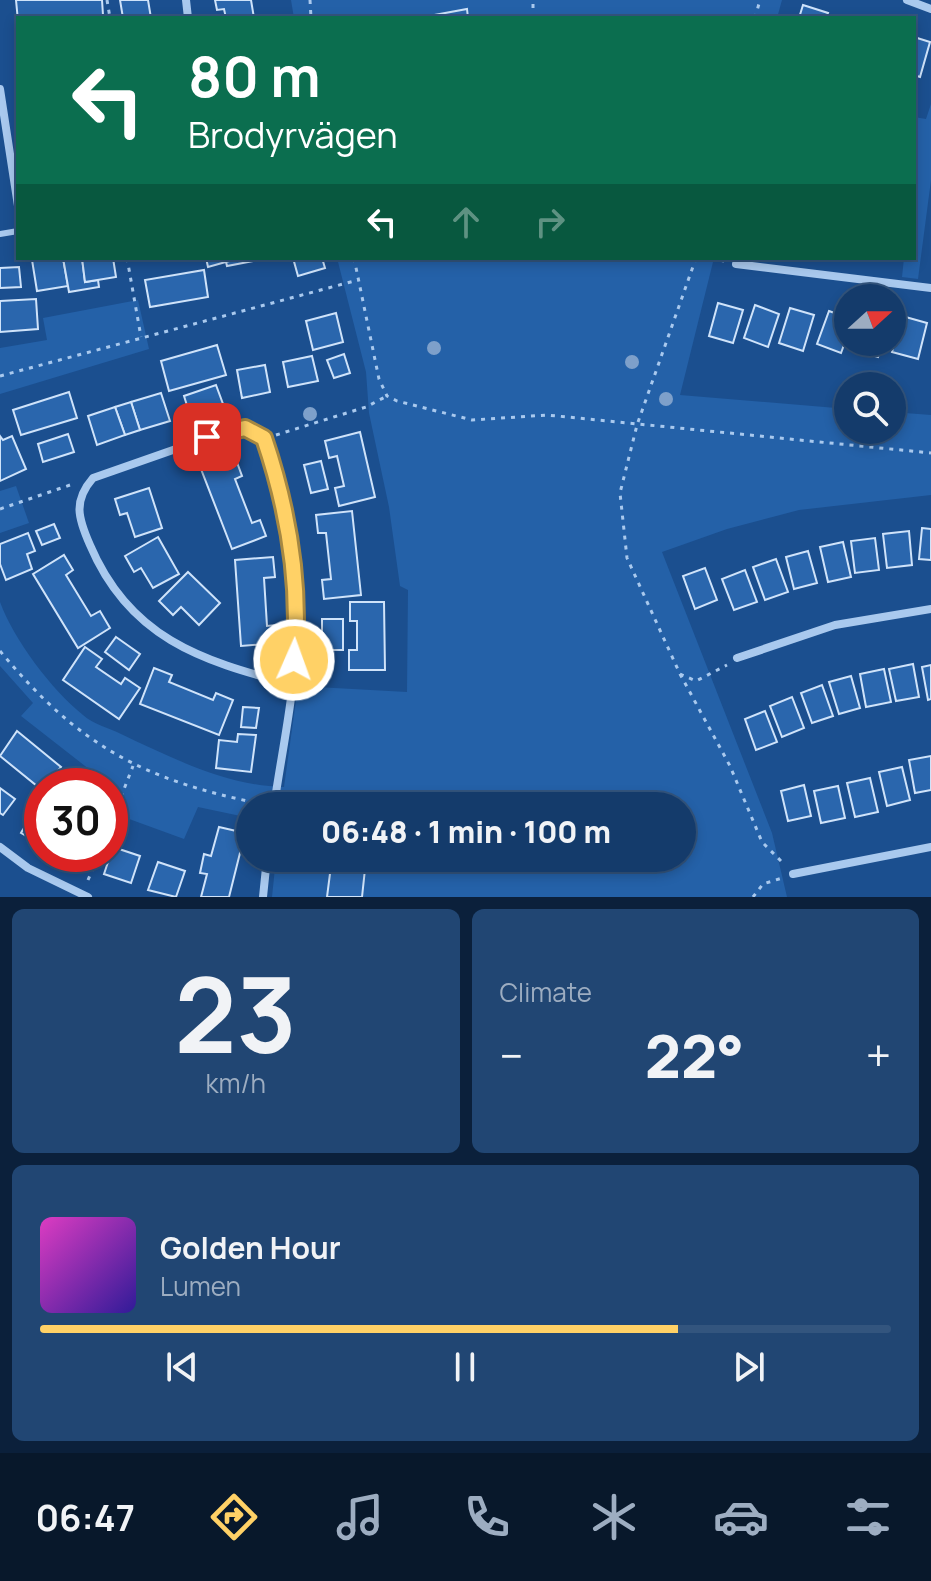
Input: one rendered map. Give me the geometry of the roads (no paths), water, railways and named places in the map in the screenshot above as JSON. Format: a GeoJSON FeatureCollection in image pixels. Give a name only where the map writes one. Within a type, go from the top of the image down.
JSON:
{"type":"FeatureCollection","features":[{"type":"Feature","properties":{"kind":"street"},"geometry":{"type":"LineString","coordinates":[[907,0],[931,9]]}},
{"type":"Feature","properties":{"kind":"street"},"geometry":{"type":"LineString","coordinates":[[0,89],[16,193]]}},
{"type":"Feature","properties":{"kind":"street"},"geometry":{"type":"LineString","coordinates":[[736,264],[931,288]]}},
{"type":"Feature","properties":{"kind":"street"},"geometry":{"type":"LineString","coordinates":[[274,792],[291,684],[296,636],[288,524],[264,438],[256,431],[233,429],[93,478],[80,496],[79,519],[101,571],[125,605],[170,641],[211,660],[291,684]]}},
{"type":"Feature","properties":{"kind":"street"},"geometry":{"type":"LineString","coordinates":[[737,658],[835,625],[931,609]]}},
{"type":"Feature","properties":{"kind":"street"},"geometry":{"type":"LineString","coordinates":[[0,847],[28,868],[85,896]]}},
{"type":"Feature","properties":{"kind":"street"},"geometry":{"type":"LineString","coordinates":[[793,874],[931,847]]}},
{"type":"Feature","properties":{"kind":"street"},"geometry":{"type":"LineString","coordinates":[[263,897],[266,872]]}}]}
